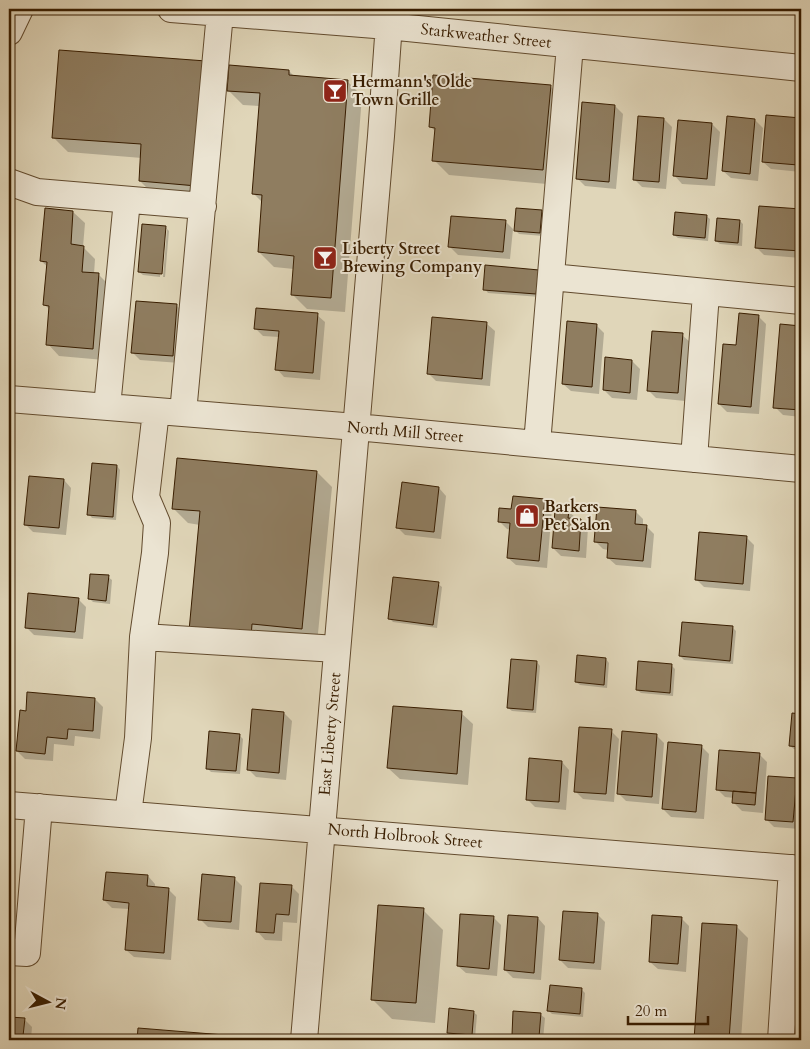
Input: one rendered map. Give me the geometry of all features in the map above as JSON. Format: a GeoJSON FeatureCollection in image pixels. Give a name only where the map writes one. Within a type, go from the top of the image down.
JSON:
{"type":"FeatureCollection","features":[{"type":"Feature","properties":{"kind":"street"},"geometry":{"type":"LineString","coordinates":[[9,32],[20,9]]}},
{"type":"Feature","properties":{"kind":"street","name":"Starkweather Street"},"geometry":{"type":"LineString","coordinates":[[171,9],[220,13],[389,18],[570,45],[801,68]]}},
{"type":"Feature","properties":{"kind":"street"},"geometry":{"type":"LineString","coordinates":[[183,413],[220,13]]}},
{"type":"Feature","properties":{"kind":"street","name":"East Liberty Street"},"geometry":{"type":"LineString","coordinates":[[304,1040],[381,136],[389,18]]}},
{"type":"Feature","properties":{"kind":"street"},"geometry":{"type":"LineString","coordinates":[[537,444],[570,45]]}},
{"type":"Feature","properties":{"kind":"street"},"geometry":{"type":"LineString","coordinates":[[9,182],[37,192],[203,206]]}},
{"type":"Feature","properties":{"kind":"street"},"geometry":{"type":"LineString","coordinates":[[107,407],[126,200]]}},
{"type":"Feature","properties":{"kind":"street"},"geometry":{"type":"LineString","coordinates":[[551,277],[801,301]]}},
{"type":"Feature","properties":{"kind":"street"},"geometry":{"type":"LineString","coordinates":[[694,458],[706,292]]}},
{"type":"Feature","properties":{"kind":"street","name":"North Mill Street"},"geometry":{"type":"LineString","coordinates":[[9,399],[356,427],[801,469]]}},
{"type":"Feature","properties":{"kind":"street"},"geometry":{"type":"LineString","coordinates":[[128,814],[138,738],[143,637],[156,553],[157,523],[146,496],[156,411]]}},
{"type":"Feature","properties":{"kind":"street"},"geometry":{"type":"LineString","coordinates":[[143,637],[337,649]]}},
{"type":"Feature","properties":{"kind":"street","name":"North Holbrook Street"},"geometry":{"type":"LineString","coordinates":[[9,805],[797,868]]}},
{"type":"Feature","properties":{"kind":"street"},"geometry":{"type":"LineString","coordinates":[[9,952],[27,953],[39,807]]}},
{"type":"Feature","properties":{"kind":"street"},"geometry":{"type":"LineString","coordinates":[[781,1040],[797,868]]}},
{"type":"Feature","properties":{"kind":"building"},"geometry":{"type":"Polygon","coordinates":[[[59,50],[206,61],[197,186],[139,181],[141,144],[52,138],[59,50]]]}},
{"type":"Feature","properties":{"kind":"building"},"geometry":{"type":"Polygon","coordinates":[[[229,65],[289,70],[289,75],[348,80],[331,298],[291,295],[294,256],[258,252],[262,195],[252,194],[260,93],[227,91],[229,65]]]}},
{"type":"Feature","properties":{"kind":"building"},"geometry":{"type":"Polygon","coordinates":[[[433,75],[551,85],[543,170],[432,161],[435,128],[429,127],[433,75]]]}},
{"type":"Feature","properties":{"kind":"building"},"geometry":{"type":"Polygon","coordinates":[[[582,102],[615,105],[609,182],[576,179],[582,102]]]}},
{"type":"Feature","properties":{"kind":"building"},"geometry":{"type":"Polygon","coordinates":[[[766,115],[801,118],[798,165],[762,162],[766,115]]]}},
{"type":"Feature","properties":{"kind":"building"},"geometry":{"type":"Polygon","coordinates":[[[638,116],[664,118],[659,182],[633,180],[638,116]]]}},
{"type":"Feature","properties":{"kind":"building"},"geometry":{"type":"Polygon","coordinates":[[[727,116],[755,119],[750,174],[722,171],[727,116]]]}},
{"type":"Feature","properties":{"kind":"building"},"geometry":{"type":"Polygon","coordinates":[[[678,120],[712,123],[707,179],[673,176],[678,120]]]}},
{"type":"Feature","properties":{"kind":"building"},"geometry":{"type":"Polygon","coordinates":[[[759,206],[801,209],[801,251],[755,248],[759,206]]]}},
{"type":"Feature","properties":{"kind":"building"},"geometry":{"type":"Polygon","coordinates":[[[45,208],[73,211],[71,244],[84,246],[82,272],[99,273],[93,349],[46,345],[49,306],[43,305],[47,262],[40,261],[45,208]]]}},
{"type":"Feature","properties":{"kind":"building"},"geometry":{"type":"Polygon","coordinates":[[[516,208],[542,210],[540,233],[514,231],[516,208]]]}},
{"type":"Feature","properties":{"kind":"building"},"geometry":{"type":"Polygon","coordinates":[[[675,212],[707,215],[705,238],[673,235],[675,212]]]}},
{"type":"Feature","properties":{"kind":"building"},"geometry":{"type":"Polygon","coordinates":[[[451,216],[506,220],[503,252],[448,247],[451,216]]]}},
{"type":"Feature","properties":{"kind":"building"},"geometry":{"type":"Polygon","coordinates":[[[717,218],[740,220],[738,243],[715,241],[717,218]]]}},
{"type":"Feature","properties":{"kind":"building"},"geometry":{"type":"Polygon","coordinates":[[[142,224],[166,226],[162,274],[138,272],[142,224]]]}},
{"type":"Feature","properties":{"kind":"building"},"geometry":{"type":"Polygon","coordinates":[[[485,265],[539,270],[536,294],[483,290],[485,265]]]}},
{"type":"Feature","properties":{"kind":"building"},"geometry":{"type":"Polygon","coordinates":[[[136,301],[177,304],[173,356],[131,353],[136,301]]]}},
{"type":"Feature","properties":{"kind":"building"},"geometry":{"type":"Polygon","coordinates":[[[256,308],[318,313],[313,373],[275,370],[279,331],[254,329],[256,308]]]}},
{"type":"Feature","properties":{"kind":"building"},"geometry":{"type":"Polygon","coordinates":[[[739,313],[759,315],[751,407],[718,404],[723,344],[736,345],[739,313]]]}},
{"type":"Feature","properties":{"kind":"building"},"geometry":{"type":"Polygon","coordinates":[[[432,317],[487,322],[482,379],[427,374],[432,317]]]}},
{"type":"Feature","properties":{"kind":"building"},"geometry":{"type":"Polygon","coordinates":[[[567,321],[597,324],[592,387],[562,384],[567,321]]]}},
{"type":"Feature","properties":{"kind":"building"},"geometry":{"type":"Polygon","coordinates":[[[780,324],[801,326],[801,410],[773,408],[780,324]]]}},
{"type":"Feature","properties":{"kind":"building"},"geometry":{"type":"Polygon","coordinates":[[[652,331],[683,333],[678,393],[647,391],[652,331]]]}},
{"type":"Feature","properties":{"kind":"building"},"geometry":{"type":"Polygon","coordinates":[[[605,357],[632,360],[630,393],[603,390],[605,357]]]}},
{"type":"Feature","properties":{"kind":"building"},"geometry":{"type":"Polygon","coordinates":[[[177,458],[317,471],[302,629],[252,624],[251,637],[189,631],[200,511],[172,509],[177,458]]]}},
{"type":"Feature","properties":{"kind":"building"},"geometry":{"type":"Polygon","coordinates":[[[92,463],[117,465],[113,517],[87,515],[92,463]]]}},
{"type":"Feature","properties":{"kind":"building"},"geometry":{"type":"Polygon","coordinates":[[[29,476],[64,479],[59,528],[24,525],[29,476]]]}},
{"type":"Feature","properties":{"kind":"building"},"geometry":{"type":"Polygon","coordinates":[[[402,482],[439,487],[434,532],[396,528],[402,482]]]}},
{"type":"Feature","properties":{"kind":"building"},"geometry":{"type":"Polygon","coordinates":[[[513,496],[545,499],[539,561],[507,558],[510,523],[498,522],[499,508],[511,509],[513,496]]]}},
{"type":"Feature","properties":{"kind":"building"},"geometry":{"type":"Polygon","coordinates":[[[597,507],[636,510],[635,524],[647,525],[643,561],[607,558],[608,543],[594,542],[597,507]]]}},
{"type":"Feature","properties":{"kind":"building"},"geometry":{"type":"Polygon","coordinates":[[[555,510],[569,511],[568,518],[581,519],[579,551],[552,548],[555,510]]]}},
{"type":"Feature","properties":{"kind":"building"},"geometry":{"type":"Polygon","coordinates":[[[699,532],[747,536],[743,584],[695,580],[699,532]]]}},
{"type":"Feature","properties":{"kind":"building"},"geometry":{"type":"Polygon","coordinates":[[[90,574],[109,575],[106,601],[88,599],[90,574]]]}},
{"type":"Feature","properties":{"kind":"building"},"geometry":{"type":"Polygon","coordinates":[[[393,577],[439,582],[433,625],[388,619],[393,577]]]}},
{"type":"Feature","properties":{"kind":"building"},"geometry":{"type":"Polygon","coordinates":[[[28,593],[79,598],[75,632],[25,628],[28,593]]]}},
{"type":"Feature","properties":{"kind":"building"},"geometry":{"type":"Polygon","coordinates":[[[682,622],[733,626],[730,661],[679,656],[682,622]]]}},
{"type":"Feature","properties":{"kind":"building"},"geometry":{"type":"Polygon","coordinates":[[[577,655],[606,658],[604,685],[575,682],[577,655]]]}},
{"type":"Feature","properties":{"kind":"building"},"geometry":{"type":"Polygon","coordinates":[[[511,659],[537,661],[533,710],[507,708],[511,659]]]}},
{"type":"Feature","properties":{"kind":"building"},"geometry":{"type":"Polygon","coordinates":[[[638,661],[672,664],[670,693],[636,690],[638,661]]]}},
{"type":"Feature","properties":{"kind":"building"},"geometry":{"type":"Polygon","coordinates":[[[27,692],[95,698],[93,731],[68,729],[67,739],[47,737],[45,754],[16,751],[20,710],[26,711],[27,692]]]}},
{"type":"Feature","properties":{"kind":"building"},"geometry":{"type":"Polygon","coordinates":[[[393,706],[462,711],[457,774],[387,768],[393,706]]]}},
{"type":"Feature","properties":{"kind":"building"},"geometry":{"type":"Polygon","coordinates":[[[252,709],[284,712],[279,773],[247,770],[252,709]]]}},
{"type":"Feature","properties":{"kind":"building"},"geometry":{"type":"Polygon","coordinates":[[[792,713],[801,714],[801,747],[789,746],[792,713]]]}},
{"type":"Feature","properties":{"kind":"building"},"geometry":{"type":"Polygon","coordinates":[[[579,727],[612,729],[606,794],[574,792],[579,727]]]}},
{"type":"Feature","properties":{"kind":"building"},"geometry":{"type":"Polygon","coordinates":[[[209,731],[240,734],[236,771],[206,769],[209,731]]]}},
{"type":"Feature","properties":{"kind":"building"},"geometry":{"type":"Polygon","coordinates":[[[622,731],[657,734],[652,797],[617,794],[622,731]]]}},
{"type":"Feature","properties":{"kind":"building"},"geometry":{"type":"Polygon","coordinates":[[[668,742],[702,745],[696,812],[662,809],[668,742]]]}},
{"type":"Feature","properties":{"kind":"building"},"geometry":{"type":"Polygon","coordinates":[[[719,750],[760,753],[756,793],[716,790],[719,750]]]}},
{"type":"Feature","properties":{"kind":"building"},"geometry":{"type":"Polygon","coordinates":[[[529,758],[562,761],[559,802],[526,800],[529,758]]]}},
{"type":"Feature","properties":{"kind":"building"},"geometry":{"type":"Polygon","coordinates":[[[768,776],[797,778],[793,822],[765,820],[768,776]]]}},
{"type":"Feature","properties":{"kind":"building"},"geometry":{"type":"Polygon","coordinates":[[[733,791],[756,793],[755,805],[732,803],[733,791]]]}},
{"type":"Feature","properties":{"kind":"building"},"geometry":{"type":"Polygon","coordinates":[[[106,872],[148,875],[147,886],[169,888],[164,953],[125,950],[129,903],[103,900],[106,872]]]}},
{"type":"Feature","properties":{"kind":"building"},"geometry":{"type":"Polygon","coordinates":[[[202,874],[235,877],[231,922],[198,920],[202,874]]]}},
{"type":"Feature","properties":{"kind":"building"},"geometry":{"type":"Polygon","coordinates":[[[260,883],[292,885],[289,915],[276,914],[274,933],[256,932],[260,883]]]}},
{"type":"Feature","properties":{"kind":"building"},"geometry":{"type":"Polygon","coordinates":[[[378,905],[424,908],[416,1003],[371,1000],[378,905]]]}},
{"type":"Feature","properties":{"kind":"building"},"geometry":{"type":"Polygon","coordinates":[[[563,911],[598,913],[594,963],[559,960],[563,911]]]}},
{"type":"Feature","properties":{"kind":"building"},"geometry":{"type":"Polygon","coordinates":[[[460,914],[494,916],[489,969],[457,966],[460,914]]]}},
{"type":"Feature","properties":{"kind":"building"},"geometry":{"type":"Polygon","coordinates":[[[508,915],[538,917],[534,973],[504,970],[508,915]]]}},
{"type":"Feature","properties":{"kind":"building"},"geometry":{"type":"Polygon","coordinates":[[[652,915],[682,917],[678,964],[649,962],[652,915]]]}},
{"type":"Feature","properties":{"kind":"building"},"geometry":{"type":"Polygon","coordinates":[[[702,923],[737,925],[729,1040],[694,1040],[702,923]]]}},
{"type":"Feature","properties":{"kind":"building"},"geometry":{"type":"Polygon","coordinates":[[[550,985],[582,988],[580,1014],[547,1011],[550,985]]]}},
{"type":"Feature","properties":{"kind":"building"},"geometry":{"type":"Polygon","coordinates":[[[449,1008],[474,1011],[472,1035],[447,1033],[449,1008]]]}},
{"type":"Feature","properties":{"kind":"building"},"geometry":{"type":"Polygon","coordinates":[[[513,1011],[541,1013],[539,1037],[512,1035],[513,1011]]]}},
{"type":"Feature","properties":{"kind":"building"},"geometry":{"type":"Polygon","coordinates":[[[9,1017],[25,1018],[23,1036],[31,1037],[31,1040],[9,1040],[9,1017]]]}},
{"type":"Feature","properties":{"kind":"building"},"geometry":{"type":"Polygon","coordinates":[[[138,1028],[249,1037],[249,1040],[137,1040],[138,1028]]]}},
{"type":"Feature","properties":{"kind":"place","name":"Hermann's Olde Town Grille"},"geometry":{"type":"Point","coordinates":[335,91]}},
{"type":"Feature","properties":{"kind":"place","name":"Liberty Street Brewing Company"},"geometry":{"type":"Point","coordinates":[325,258]}},
{"type":"Feature","properties":{"kind":"place","name":"Barkers Pet Salon"},"geometry":{"type":"Point","coordinates":[527,516]}}]}
